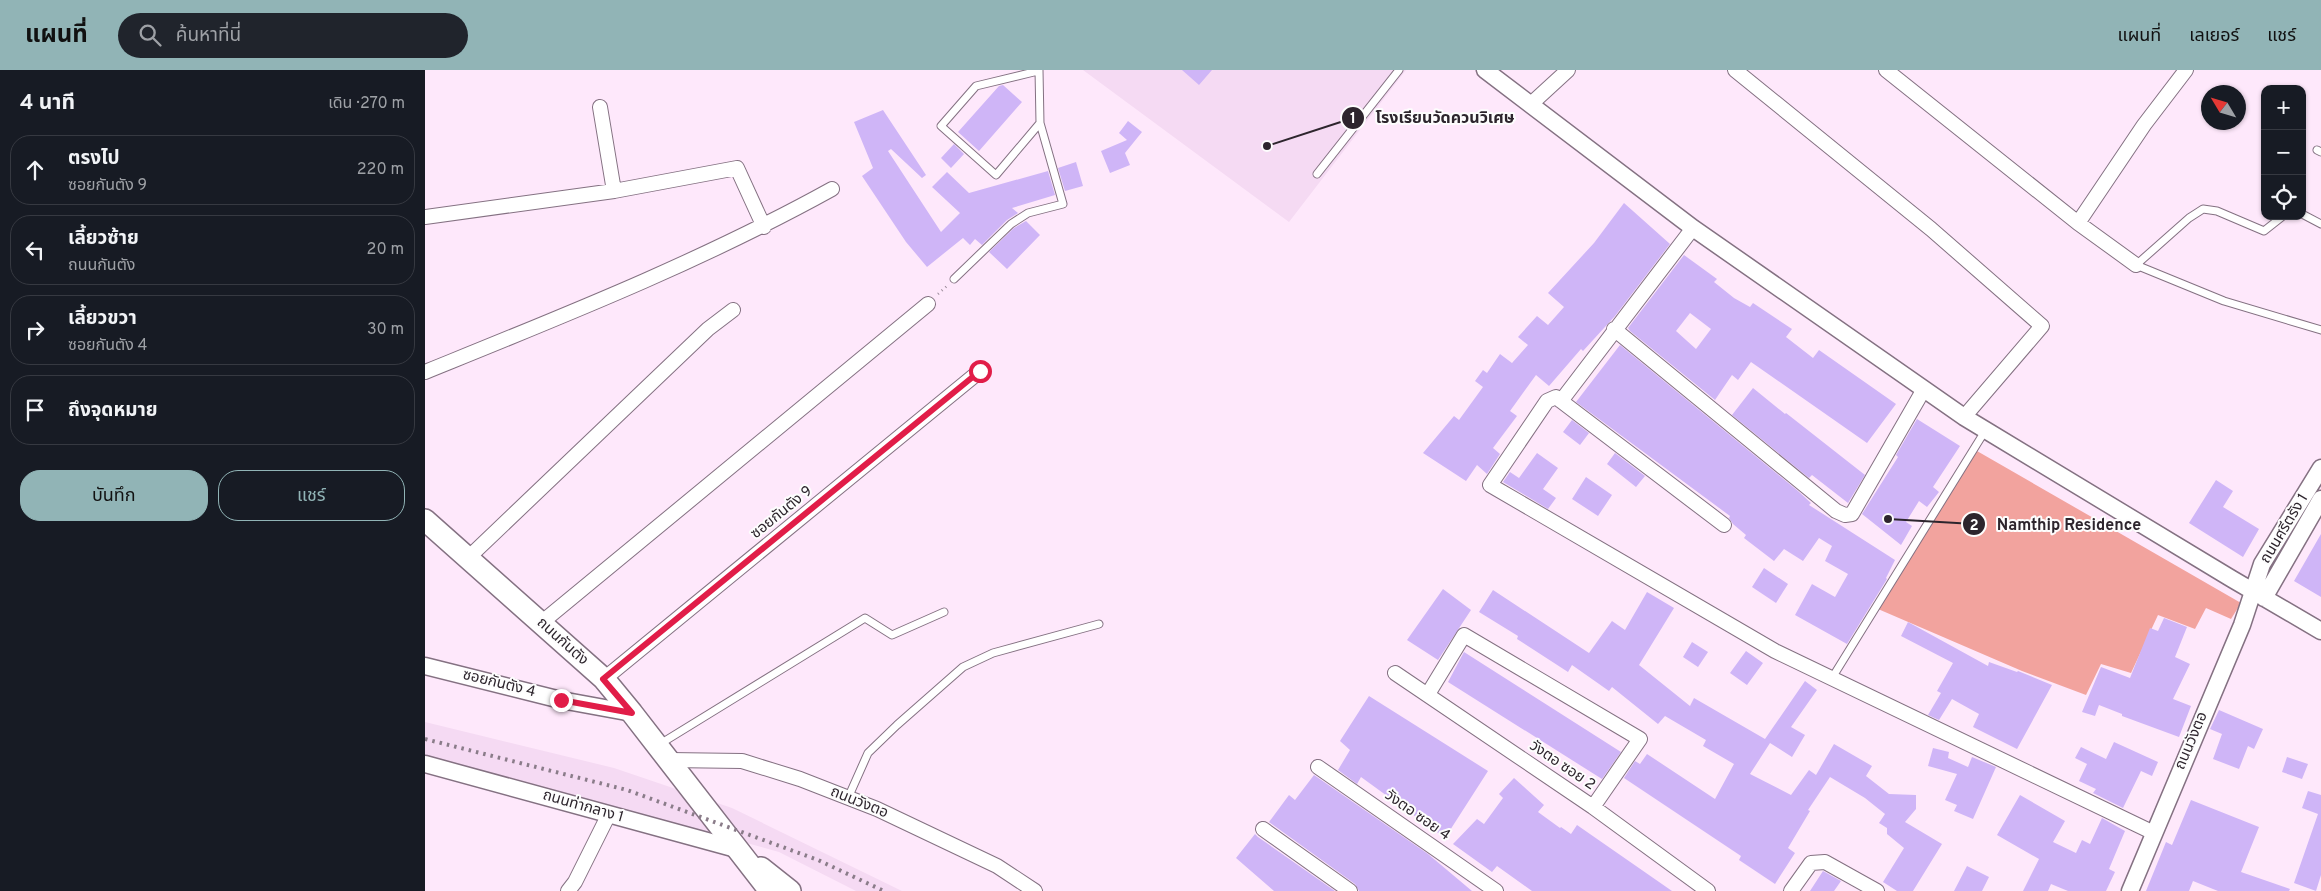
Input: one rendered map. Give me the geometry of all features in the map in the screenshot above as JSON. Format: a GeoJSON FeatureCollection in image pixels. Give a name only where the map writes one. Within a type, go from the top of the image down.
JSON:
{"type":"FeatureCollection","features":[{"type":"Feature","properties":{"kind":"main road","name":"ถนนกันตัง"},"geometry":{"type":"LineString","coordinates":[[425,520],[603,679],[740,850],[765,889]]}},
{"type":"Feature","properties":{"kind":"main road","name":"ถนนกันตัง"},"geometry":{"type":"LineString","coordinates":[[740,850],[790,891]]}},
{"type":"Feature","properties":{"kind":"street"},"geometry":{"type":"LineString","coordinates":[[1485,70],[1693,228],[1964,417],[2321,631]]}},
{"type":"Feature","properties":{"kind":"street"},"geometry":{"type":"LineString","coordinates":[[1531,104],[1568,70]]}},
{"type":"Feature","properties":{"kind":"street"},"geometry":{"type":"LineString","coordinates":[[1735,70],[1931,229],[2042,326],[1964,417]]}},
{"type":"Feature","properties":{"kind":"street"},"geometry":{"type":"LineString","coordinates":[[1886,70],[2078,224],[2136,265]]}},
{"type":"Feature","properties":{"kind":"street"},"geometry":{"type":"LineString","coordinates":[[2078,224],[2144,125],[2186,70]]}},
{"type":"Feature","properties":{"kind":"street"},"geometry":{"type":"LineString","coordinates":[[600,107],[614,191]]}},
{"type":"Feature","properties":{"kind":"street"},"geometry":{"type":"LineString","coordinates":[[425,216],[614,191],[737,168],[764,227]]}},
{"type":"Feature","properties":{"kind":"street"},"geometry":{"type":"LineString","coordinates":[[425,372],[585,306],[764,227],[832,189]]}},
{"type":"Feature","properties":{"kind":"street"},"geometry":{"type":"LineString","coordinates":[[1561,401],[1614,329],[1693,228]]}},
{"type":"Feature","properties":{"kind":"street"},"geometry":{"type":"LineString","coordinates":[[541,623],[928,304]]}},
{"type":"Feature","properties":{"kind":"street"},"geometry":{"type":"LineString","coordinates":[[467,559],[708,329],[733,310]]}},
{"type":"Feature","properties":{"kind":"street"},"geometry":{"type":"LineString","coordinates":[[1614,329],[1836,510],[1845,515],[1852,514],[1924,389]]}},
{"type":"Feature","properties":{"kind":"street","name":"ซอยกันตัง 9"},"geometry":{"type":"LineString","coordinates":[[603,679],[980,371]]}},
{"type":"Feature","properties":{"kind":"street"},"geometry":{"type":"LineString","coordinates":[[1725,525],[1556,397],[1547,401],[1490,485],[1775,651],[2154,833]]}},
{"type":"Feature","properties":{"kind":"street","name":"ถนนศรีตรัง 1"},"geometry":{"type":"LineString","coordinates":[[2259,595],[2262,564],[2321,468]]}},
{"type":"Feature","properties":{"kind":"street","name":"ถนนศรีตรัง 1"},"geometry":{"type":"LineString","coordinates":[[2259,595],[2321,499]]}},
{"type":"Feature","properties":{"kind":"street","name":"ถนนวังตอ"},"geometry":{"type":"LineString","coordinates":[[2130,891],[2243,624],[2259,595]]}},
{"type":"Feature","properties":{"kind":"street"},"geometry":{"type":"LineString","coordinates":[[1428,694],[1464,635],[1640,739],[1593,807]]}},
{"type":"Feature","properties":{"kind":"street","name":"ซอยกันตัง 4"},"geometry":{"type":"LineString","coordinates":[[425,666],[561,700],[632,713]]}},
{"type":"Feature","properties":{"kind":"street","name":"วังตอ ซอย 2"},"geometry":{"type":"LineString","coordinates":[[1395,673],[1593,807],[1708,891]]}},
{"type":"Feature","properties":{"kind":"street","name":"ถนนวังตอ"},"geometry":{"type":"LineString","coordinates":[[663,753],[743,761],[800,779],[877,809],[997,866],[1035,891]]}},
{"type":"Feature","properties":{"kind":"street","name":"ถนนท่ากลาง 1"},"geometry":{"type":"LineString","coordinates":[[425,764],[740,850]]}},
{"type":"Feature","properties":{"kind":"street","name":"วังตอ ซอย 4"},"geometry":{"type":"LineString","coordinates":[[1318,767],[1497,891]]}},
{"type":"Feature","properties":{"kind":"street"},"geometry":{"type":"LineString","coordinates":[[568,891],[575,882],[609,814]]}},
{"type":"Feature","properties":{"kind":"street"},"geometry":{"type":"LineString","coordinates":[[1263,829],[1350,891]]}},
{"type":"Feature","properties":{"kind":"street"},"geometry":{"type":"LineString","coordinates":[[1791,891],[1811,863],[1825,862],[1877,891]]}},
{"type":"Feature","properties":{"kind":"lane"},"geometry":{"type":"LineString","coordinates":[[953,279],[1011,224],[1028,213],[1063,204],[1040,123],[1038,70],[976,86],[941,126],[996,175],[1040,123]]}},
{"type":"Feature","properties":{"kind":"lane"},"geometry":{"type":"LineString","coordinates":[[1317,174],[1399,70]]}},
{"type":"Feature","properties":{"kind":"lane"},"geometry":{"type":"LineString","coordinates":[[2278,220],[2264,231],[2217,211],[2203,209],[2189,218],[2136,265],[2223,301],[2321,330]]}},
{"type":"Feature","properties":{"kind":"lane"},"geometry":{"type":"LineString","coordinates":[[2306,216],[2321,224]]}},
{"type":"Feature","properties":{"kind":"lane"},"geometry":{"type":"LineString","coordinates":[[1832,678],[1985,430]]}},
{"type":"Feature","properties":{"kind":"lane"},"geometry":{"type":"LineString","coordinates":[[663,753],[865,618],[892,635],[944,612]]}},
{"type":"Feature","properties":{"kind":"lane"},"geometry":{"type":"LineString","coordinates":[[848,798],[868,753],[897,724],[963,667],[993,654],[1099,624]]}},
{"type":"Feature","properties":{"kind":"path"},"geometry":{"type":"LineString","coordinates":[[928,304],[953,279]]}},
{"type":"Feature","properties":{"kind":"shaded area"},"geometry":{"type":"Polygon","coordinates":[[[1083,70],[1406,70],[1289,222],[1083,70]]]}},
{"type":"Feature","properties":{"kind":"shaded area"},"geometry":{"type":"Polygon","coordinates":[[[1977,451],[2241,603],[2231,619],[2206,608],[2195,629],[2158,615],[2131,673],[2101,664],[2086,695],[2022,671],[1878,609],[1977,451]]]}},
{"type":"Feature","properties":{"kind":"shaded area"},"geometry":{"type":"Polygon","coordinates":[[[425,722],[614,768],[732,808],[902,891],[856,891],[779,852],[478,769],[425,759],[425,722]]]}},
{"type":"Feature","properties":{"kind":"building"},"geometry":{"type":"Polygon","coordinates":[[[1182,70],[1212,70],[1199,85],[1182,70]]]}},
{"type":"Feature","properties":{"kind":"building"},"geometry":{"type":"Polygon","coordinates":[[[1003,85],[1022,102],[979,151],[958,132],[999,86],[1003,85]]]}},
{"type":"Feature","properties":{"kind":"building"},"geometry":{"type":"Polygon","coordinates":[[[883,110],[926,175],[922,178],[891,149],[888,151],[941,232],[960,213],[932,187],[947,172],[969,193],[1048,171],[1055,195],[1012,208],[1018,213],[1007,220],[982,245],[975,239],[970,245],[963,238],[927,267],[906,242],[862,176],[873,168],[854,122],[883,110]]]}},
{"type":"Feature","properties":{"kind":"building"},"geometry":{"type":"Polygon","coordinates":[[[1128,121],[1142,132],[1125,153],[1130,165],[1110,173],[1101,151],[1127,140],[1119,133],[1128,121]]]}},
{"type":"Feature","properties":{"kind":"building"},"geometry":{"type":"Polygon","coordinates":[[[954,144],[964,154],[951,168],[941,158],[954,144]]]}},
{"type":"Feature","properties":{"kind":"building"},"geometry":{"type":"Polygon","coordinates":[[[1076,162],[1083,186],[1065,191],[1058,168],[1076,162]]]}},
{"type":"Feature","properties":{"kind":"building"},"geometry":{"type":"Polygon","coordinates":[[[1624,203],[1670,244],[1615,316],[1583,351],[1581,349],[1549,386],[1536,375],[1510,411],[1517,416],[1493,448],[1500,454],[1487,474],[1477,465],[1466,481],[1423,453],[1454,416],[1459,420],[1483,387],[1475,381],[1483,370],[1487,373],[1500,354],[1512,363],[1528,345],[1518,337],[1537,316],[1548,325],[1564,307],[1548,293],[1594,243],[1624,203]]]}},
{"type":"Feature","properties":{"kind":"building"},"geometry":{"type":"Polygon","coordinates":[[[1026,221],[1040,235],[1007,269],[989,252],[1014,228],[1026,221]]]}},
{"type":"Feature","properties":{"kind":"building"},"geometry":{"type":"Polygon","coordinates":[[[1684,255],[1717,279],[1714,282],[1734,298],[1750,307],[1753,303],[1792,329],[1786,337],[1813,358],[1819,350],[1896,404],[1867,443],[1751,362],[1738,380],[1732,375],[1715,400],[1628,328],[1684,255]],[[1690,313],[1676,331],[1696,349],[1711,329],[1690,313]]]}},
{"type":"Feature","properties":{"kind":"building"},"geometry":{"type":"Polygon","coordinates":[[[1620,345],[1798,491],[1811,503],[1809,505],[1895,560],[1887,579],[1847,644],[1795,615],[1812,584],[1835,597],[1848,574],[1825,561],[1832,546],[1819,538],[1803,561],[1784,549],[1774,561],[1744,538],[1746,535],[1733,524],[1729,518],[1730,516],[1576,402],[1620,345]]]}},
{"type":"Feature","properties":{"kind":"building"},"geometry":{"type":"Polygon","coordinates":[[[1753,388],[1865,475],[1848,503],[1812,475],[1809,478],[1732,415],[1753,388]]]}},
{"type":"Feature","properties":{"kind":"building"},"geometry":{"type":"Polygon","coordinates":[[[1917,419],[1960,446],[1933,487],[1939,492],[1927,507],[1919,501],[1906,522],[1912,526],[1901,545],[1862,514],[1898,457],[1896,455],[1917,419]]]}},
{"type":"Feature","properties":{"kind":"building"},"geometry":{"type":"Polygon","coordinates":[[[1572,420],[1589,433],[1580,445],[1563,432],[1572,420]]]}},
{"type":"Feature","properties":{"kind":"building"},"geometry":{"type":"Polygon","coordinates":[[[1537,453],[1558,468],[1543,489],[1556,498],[1548,509],[1503,482],[1510,472],[1519,478],[1537,453]]]}},
{"type":"Feature","properties":{"kind":"building"},"geometry":{"type":"Polygon","coordinates":[[[1615,453],[1645,476],[1636,487],[1607,464],[1615,453]]]}},
{"type":"Feature","properties":{"kind":"building"},"geometry":{"type":"Polygon","coordinates":[[[1586,477],[1612,495],[1598,516],[1572,499],[1586,477]]]}},
{"type":"Feature","properties":{"kind":"building"},"geometry":{"type":"Polygon","coordinates":[[[2216,480],[2233,491],[2223,507],[2259,529],[2243,557],[2189,523],[2216,480]]]}},
{"type":"Feature","properties":{"kind":"building"},"geometry":{"type":"Polygon","coordinates":[[[2321,534],[2321,597],[2294,581],[2321,534]]]}},
{"type":"Feature","properties":{"kind":"building"},"geometry":{"type":"Polygon","coordinates":[[[1764,568],[1788,584],[1776,603],[1752,587],[1764,568]]]}},
{"type":"Feature","properties":{"kind":"building"},"geometry":{"type":"Polygon","coordinates":[[[1443,589],[1471,610],[1438,660],[1407,640],[1443,589]]]}},
{"type":"Feature","properties":{"kind":"building"},"geometry":{"type":"Polygon","coordinates":[[[1493,590],[1589,653],[1612,621],[1625,630],[1647,592],[1674,608],[1639,665],[1690,706],[1694,698],[1765,739],[1805,681],[1817,690],[1791,727],[1805,735],[1792,757],[1770,743],[1750,774],[1791,795],[1809,770],[1816,775],[1834,744],[1872,766],[1866,776],[1889,794],[1916,795],[1916,809],[1905,822],[1942,844],[1913,891],[1897,891],[1883,882],[1904,848],[1887,834],[1887,828],[1879,823],[1885,814],[1865,798],[1830,777],[1808,810],[1810,811],[1788,848],[1795,853],[1775,884],[1739,860],[1741,856],[1624,778],[1635,761],[1640,764],[1647,754],[1715,799],[1734,764],[1703,746],[1706,740],[1665,716],[1658,724],[1612,687],[1609,691],[1572,665],[1568,672],[1517,639],[1518,636],[1479,612],[1493,590]]]}},
{"type":"Feature","properties":{"kind":"building"},"geometry":{"type":"Polygon","coordinates":[[[2164,618],[2187,627],[2175,657],[2190,664],[2173,699],[2191,706],[2179,737],[2122,716],[2122,714],[2099,705],[2095,716],[2082,712],[2101,667],[2130,678],[2150,628],[2158,631],[2164,618]]]}},
{"type":"Feature","properties":{"kind":"building"},"geometry":{"type":"Polygon","coordinates":[[[1908,622],[1988,666],[1989,662],[2052,685],[2017,749],[1973,727],[1979,714],[1952,699],[1939,720],[1928,715],[1941,693],[1937,691],[1953,663],[1901,636],[1908,622]]]}},
{"type":"Feature","properties":{"kind":"building"},"geometry":{"type":"Polygon","coordinates":[[[1692,642],[1708,652],[1698,667],[1683,657],[1692,642]]]}},
{"type":"Feature","properties":{"kind":"building"},"geometry":{"type":"Polygon","coordinates":[[[1746,651],[1763,663],[1747,685],[1730,673],[1746,651]]]}},
{"type":"Feature","properties":{"kind":"building"},"geometry":{"type":"Polygon","coordinates":[[[1464,652],[1621,752],[1602,779],[1448,682],[1464,652]]]}},
{"type":"Feature","properties":{"kind":"building"},"geometry":{"type":"Polygon","coordinates":[[[1369,696],[1488,771],[1445,838],[1361,777],[1357,784],[1338,770],[1350,750],[1340,741],[1369,696]]]}},
{"type":"Feature","properties":{"kind":"building"},"geometry":{"type":"Polygon","coordinates":[[[2219,710],[2263,729],[2254,749],[2248,746],[2239,769],[2213,759],[2222,734],[2210,729],[2219,710]]]}},
{"type":"Feature","properties":{"kind":"building"},"geometry":{"type":"Polygon","coordinates":[[[2114,742],[2158,762],[2152,776],[2141,771],[2123,808],[2093,793],[2096,789],[2079,781],[2087,764],[2075,758],[2081,747],[2106,759],[2114,742]]]}},
{"type":"Feature","properties":{"kind":"building"},"geometry":{"type":"Polygon","coordinates":[[[1933,748],[1949,752],[1948,758],[1968,767],[1972,757],[1996,767],[1973,819],[1954,811],[1957,805],[1945,800],[1957,774],[1928,766],[1933,748]]]}},
{"type":"Feature","properties":{"kind":"building"},"geometry":{"type":"Polygon","coordinates":[[[2287,757],[2308,764],[2302,779],[2282,772],[2287,757]]]}},
{"type":"Feature","properties":{"kind":"building"},"geometry":{"type":"Polygon","coordinates":[[[1314,775],[1428,854],[1472,891],[1359,891],[1355,884],[1269,822],[1289,795],[1295,800],[1314,775]]]}},
{"type":"Feature","properties":{"kind":"building"},"geometry":{"type":"Polygon","coordinates":[[[1514,778],[1544,805],[1538,812],[1560,828],[1571,834],[1577,825],[1672,891],[1532,891],[1497,866],[1492,872],[1453,844],[1477,819],[1484,824],[1503,798],[1499,794],[1514,778]]]}},
{"type":"Feature","properties":{"kind":"building"},"geometry":{"type":"Polygon","coordinates":[[[2308,791],[2321,795],[2321,875],[2316,891],[2294,883],[2318,814],[2302,808],[2308,791]]]}},
{"type":"Feature","properties":{"kind":"building"},"geometry":{"type":"Polygon","coordinates":[[[2020,795],[2065,821],[2053,842],[2076,853],[2082,840],[2090,844],[2102,818],[2125,831],[2109,869],[2115,872],[2106,891],[2068,891],[2051,884],[2048,891],[2023,891],[2039,859],[1997,835],[2020,795]]]}},
{"type":"Feature","properties":{"kind":"building"},"geometry":{"type":"Polygon","coordinates":[[[2191,800],[2259,827],[2241,872],[2290,889],[2289,891],[2218,891],[2193,881],[2189,891],[2146,891],[2166,842],[2172,845],[2191,800]]]}},
{"type":"Feature","properties":{"kind":"building"},"geometry":{"type":"Polygon","coordinates":[[[1255,834],[1335,891],[1274,891],[1236,858],[1255,834]]]}},
{"type":"Feature","properties":{"kind":"building"},"geometry":{"type":"Polygon","coordinates":[[[1967,866],[1989,877],[1982,891],[1954,891],[1967,866]]]}},
{"type":"Feature","properties":{"kind":"building"},"geometry":{"type":"Polygon","coordinates":[[[1823,871],[1841,881],[1834,891],[1810,891],[1823,871]]]}},
{"type":"Feature","properties":{"kind":"railway"},"geometry":{"type":"LineString","coordinates":[[425,739],[627,790],[818,860],[884,891]]}},
{"type":"Feature","properties":{"kind":"place","name":"โรงเรียนวัดควนวิเศษ"},"geometry":{"type":"Point","coordinates":[1267,146]}},
{"type":"Feature","properties":{"kind":"place","name":"Namthip Residence"},"geometry":{"type":"Point","coordinates":[1888,519]}},
{"type":"Feature","properties":{"kind":"route"},"geometry":{"type":"LineString","coordinates":[[561,700],[632,713],[603,679],[980,371]]}}]}
